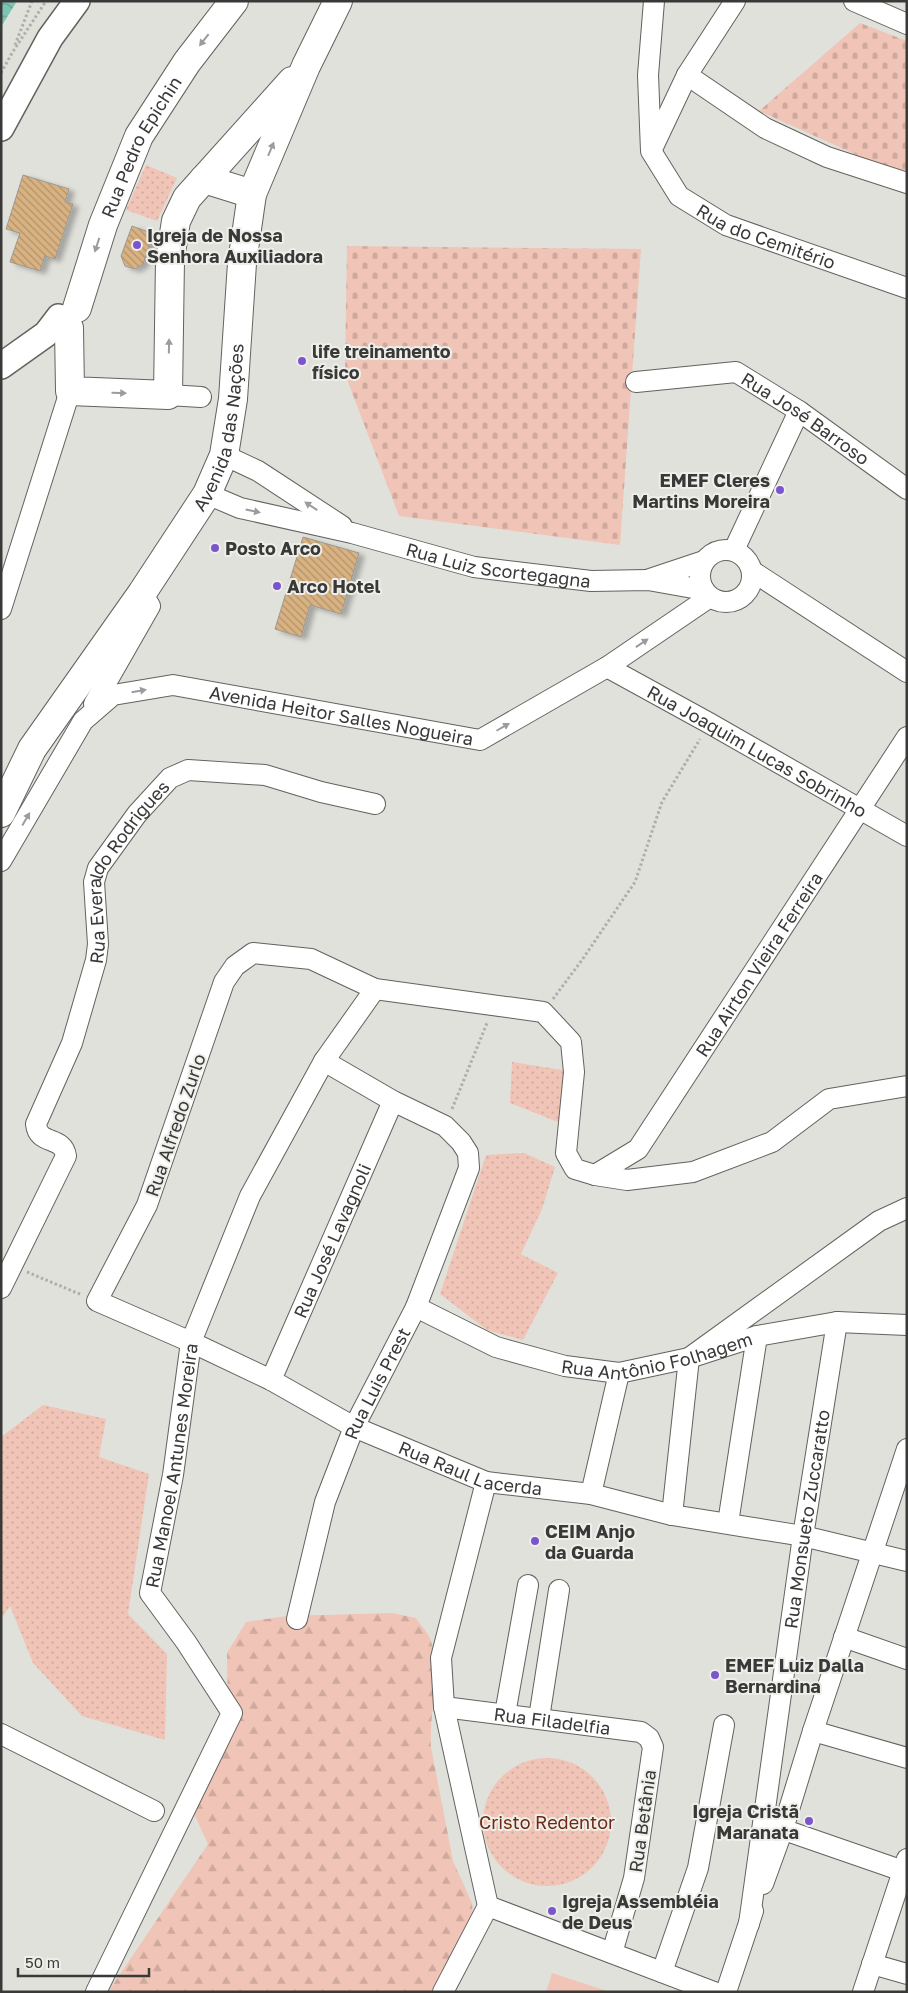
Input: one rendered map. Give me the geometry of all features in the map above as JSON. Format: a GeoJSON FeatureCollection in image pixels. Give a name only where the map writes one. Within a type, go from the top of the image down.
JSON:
{"type":"FeatureCollection","features":[{"type":"Feature","properties":{"kind":"main road","name":"Rua Pedro Epichin"},"geometry":{"type":"LineString","coordinates":[[70,391],[71,356],[66,323],[139,136],[187,62],[234,1]]}},
{"type":"Feature","properties":{"kind":"main road","name":"Avenida das Nações"},"geometry":{"type":"LineString","coordinates":[[1,813],[32,749],[142,593],[207,494],[224,455],[233,399],[242,263],[252,194],[306,66],[338,1]]}},
{"type":"Feature","properties":{"kind":"main road"},"geometry":{"type":"LineString","coordinates":[[70,391],[168,395],[170,259],[176,221],[186,198],[306,66]]}},
{"type":"Feature","properties":{"kind":"main road"},"geometry":{"type":"LineString","coordinates":[[204,179],[252,194]]}},
{"type":"Feature","properties":{"kind":"street"},"geometry":{"type":"LineString","coordinates":[[1,128],[50,38],[77,1]]}},
{"type":"Feature","properties":{"kind":"street"},"geometry":{"type":"LineString","coordinates":[[651,151],[648,75],[654,1]]}},
{"type":"Feature","properties":{"kind":"street"},"geometry":{"type":"LineString","coordinates":[[651,151],[688,75],[735,1]]}},
{"type":"Feature","properties":{"kind":"street"},"geometry":{"type":"LineString","coordinates":[[854,1],[907,24]]}},
{"type":"Feature","properties":{"kind":"street"},"geometry":{"type":"LineString","coordinates":[[688,75],[765,128],[826,157],[907,182]]}},
{"type":"Feature","properties":{"kind":"street","name":"Rua do Cemitério"},"geometry":{"type":"LineString","coordinates":[[651,151],[679,196],[726,225],[907,288]]}},
{"type":"Feature","properties":{"kind":"street"},"geometry":{"type":"LineString","coordinates":[[1,366],[66,323]]}},
{"type":"Feature","properties":{"kind":"street","name":"Rua José Barroso"},"geometry":{"type":"LineString","coordinates":[[636,382],[736,372],[799,411],[907,489]]}},
{"type":"Feature","properties":{"kind":"street","name":"Rua Pedro Epichin"},"geometry":{"type":"LineString","coordinates":[[2,597],[22,543],[70,391]]}},
{"type":"Feature","properties":{"kind":"street"},"geometry":{"type":"LineString","coordinates":[[168,395],[202,398]]}},
{"type":"Feature","properties":{"kind":"street"},"geometry":{"type":"LineString","coordinates":[[734,550],[799,411]]}},
{"type":"Feature","properties":{"kind":"street","name":"Rua Luiz Scortegagna"},"geometry":{"type":"LineString","coordinates":[[224,455],[258,471],[352,532]]}},
{"type":"Feature","properties":{"kind":"street","name":"Rua Luiz Scortegagna"},"geometry":{"type":"LineString","coordinates":[[207,494],[240,508],[352,532],[474,567],[592,581],[648,580],[707,594]]}},
{"type":"Feature","properties":{"kind":"street"},"geometry":{"type":"LineString","coordinates":[[734,550],[746,558],[752,571],[752,580],[749,588],[739,598],[726,602],[707,594],[699,575],[704,561],[716,551],[734,550]]}},
{"type":"Feature","properties":{"kind":"street","name":"Rua Luiz Scortegagna"},"geometry":{"type":"LineString","coordinates":[[648,580],[704,561]]}},
{"type":"Feature","properties":{"kind":"street"},"geometry":{"type":"LineString","coordinates":[[752,571],[907,672]]}},
{"type":"Feature","properties":{"kind":"street"},"geometry":{"type":"LineString","coordinates":[[1,861],[83,721],[110,688],[150,606],[142,593]]}},
{"type":"Feature","properties":{"kind":"street","name":"Avenida Heitor Salles Nogueira"},"geometry":{"type":"LineString","coordinates":[[110,688],[173,685],[480,740],[607,667],[707,594]]}},
{"type":"Feature","properties":{"kind":"street","name":"Rua Joaquim Lucas Sobrinho"},"geometry":{"type":"LineString","coordinates":[[607,667],[710,723],[907,836]]}},
{"type":"Feature","properties":{"kind":"street","name":"Rua Airton Vieira Ferreira"},"geometry":{"type":"LineString","coordinates":[[595,1175],[638,1149],[907,736]]}},
{"type":"Feature","properties":{"kind":"street","name":"Rua Everaldo Rodrigues"},"geometry":{"type":"LineString","coordinates":[[11,1266],[66,1156],[65,1149],[60,1144],[42,1138],[37,1131],[36,1124],[72,1043],[96,960],[98,944],[94,882],[98,868],[137,814],[170,778],[188,770],[265,775],[321,792],[375,804]]}},
{"type":"Feature","properties":{"kind":"street","name":"Rua Alfredo Zurlo"},"geometry":{"type":"LineString","coordinates":[[97,1301],[147,1205],[224,982],[235,966],[253,953],[310,959],[375,989]]}},
{"type":"Feature","properties":{"kind":"street"},"geometry":{"type":"LineString","coordinates":[[375,989],[543,1012],[571,1042],[574,1072],[566,1153],[575,1169],[595,1175],[628,1180],[693,1172],[772,1142],[829,1099],[907,1086]]}},
{"type":"Feature","properties":{"kind":"street","name":"Rua Manoel Antunes Moreira"},"geometry":{"type":"LineString","coordinates":[[96,1992],[232,1713],[186,1642],[150,1593],[173,1475],[191,1342],[250,1196],[324,1061],[375,989]]}},
{"type":"Feature","properties":{"kind":"street"},"geometry":{"type":"LineString","coordinates":[[324,1061],[394,1101],[445,1126]]}},
{"type":"Feature","properties":{"kind":"street","name":"Rua José Lavagnoli"},"geometry":{"type":"LineString","coordinates":[[271,1380],[394,1101]]}},
{"type":"Feature","properties":{"kind":"street","name":"Rua Luis Prest"},"geometry":{"type":"LineString","coordinates":[[297,1619],[325,1502],[354,1427],[416,1306],[469,1168],[468,1153],[461,1142],[445,1126]]}},
{"type":"Feature","properties":{"kind":"street"},"geometry":{"type":"LineString","coordinates":[[672,1515],[689,1358],[879,1221],[907,1208]]}},
{"type":"Feature","properties":{"kind":"street"},"geometry":{"type":"LineString","coordinates":[[1,1288],[11,1266]]}},
{"type":"Feature","properties":{"kind":"street","name":"Rua Raul Lacerda"},"geometry":{"type":"LineString","coordinates":[[97,1301],[191,1342],[271,1380],[354,1427],[486,1482],[591,1494],[672,1515],[803,1536],[907,1561]]}},
{"type":"Feature","properties":{"kind":"street","name":"Rua Antônio Folhagem"},"geometry":{"type":"LineString","coordinates":[[416,1306],[496,1347],[565,1366],[619,1374],[689,1358],[757,1336],[837,1322],[907,1325]]}},
{"type":"Feature","properties":{"kind":"street","name":"Rua Monsueto Zuccaratto"},"geometry":{"type":"LineString","coordinates":[[749,1924],[803,1536],[837,1322]]}},
{"type":"Feature","properties":{"kind":"street"},"geometry":{"type":"LineString","coordinates":[[728,1523],[757,1336]]}},
{"type":"Feature","properties":{"kind":"street"},"geometry":{"type":"LineString","coordinates":[[591,1494],[619,1374]]}},
{"type":"Feature","properties":{"kind":"street","name":"Rua Monsueto Zuccaratto"},"geometry":{"type":"LineString","coordinates":[[726,1992],[783,1830],[813,1731],[907,1449]]}},
{"type":"Feature","properties":{"kind":"street"},"geometry":{"type":"LineString","coordinates":[[443,1992],[488,1906],[444,1707],[441,1658],[486,1482]]}},
{"type":"Feature","properties":{"kind":"street"},"geometry":{"type":"LineString","coordinates":[[505,1714],[528,1585]]}},
{"type":"Feature","properties":{"kind":"street"},"geometry":{"type":"LineString","coordinates":[[539,1718],[558,1590]]}},
{"type":"Feature","properties":{"kind":"street"},"geometry":{"type":"LineString","coordinates":[[844,1637],[907,1659]]}},
{"type":"Feature","properties":{"kind":"street","name":"Rua Filadelfia"},"geometry":{"type":"LineString","coordinates":[[444,1707],[641,1732],[649,1738],[653,1747]]}},
{"type":"Feature","properties":{"kind":"street"},"geometry":{"type":"LineString","coordinates":[[662,1972],[698,1868],[724,1725]]}},
{"type":"Feature","properties":{"kind":"street"},"geometry":{"type":"LineString","coordinates":[[813,1731],[907,1758]]}},
{"type":"Feature","properties":{"kind":"street"},"geometry":{"type":"LineString","coordinates":[[2,1737],[154,1811]]}},
{"type":"Feature","properties":{"kind":"street","name":"Rua Betânia"},"geometry":{"type":"LineString","coordinates":[[612,1953],[634,1878],[653,1747]]}},
{"type":"Feature","properties":{"kind":"street"},"geometry":{"type":"LineString","coordinates":[[763,1823],[905,1865],[863,1992]]}},
{"type":"Feature","properties":{"kind":"street"},"geometry":{"type":"LineString","coordinates":[[488,1906],[714,1992]]}},
{"type":"Feature","properties":{"kind":"street"},"geometry":{"type":"LineString","coordinates":[[872,1964],[907,1974]]}},
{"type":"Feature","properties":{"kind":"path"},"geometry":{"type":"LineString","coordinates":[[12,53],[32,1]]}},
{"type":"Feature","properties":{"kind":"path"},"geometry":{"type":"LineString","coordinates":[[1,73],[46,1]]}},
{"type":"Feature","properties":{"kind":"path"},"geometry":{"type":"LineString","coordinates":[[543,1012],[636,882],[662,802],[710,723]]}},
{"type":"Feature","properties":{"kind":"path"},"geometry":{"type":"LineString","coordinates":[[445,1126],[494,1006]]}},
{"type":"Feature","properties":{"kind":"path"},"geometry":{"type":"LineString","coordinates":[[11,1266],[97,1301]]}},
{"type":"Feature","properties":{"kind":"green space"},"geometry":{"type":"Polygon","coordinates":[[[860,23],[907,41],[907,171],[879,165],[759,111],[860,23]]]}},
{"type":"Feature","properties":{"kind":"green space"},"geometry":{"type":"Polygon","coordinates":[[[146,165],[177,178],[157,221],[126,210],[146,165]]]}},
{"type":"Feature","properties":{"kind":"green space"},"geometry":{"type":"Polygon","coordinates":[[[347,246],[641,249],[620,545],[399,516],[345,374],[347,246]]]}},
{"type":"Feature","properties":{"kind":"green space"},"geometry":{"type":"Polygon","coordinates":[[[512,1062],[569,1071],[563,1124],[510,1103],[512,1062]]]}},
{"type":"Feature","properties":{"kind":"green space"},"geometry":{"type":"Polygon","coordinates":[[[524,1153],[555,1167],[542,1209],[521,1254],[558,1273],[523,1340],[487,1330],[440,1294],[486,1155],[524,1153]]]}},
{"type":"Feature","properties":{"kind":"green space"},"geometry":{"type":"Polygon","coordinates":[[[43,1405],[106,1419],[99,1457],[149,1474],[128,1614],[167,1654],[165,1740],[82,1716],[33,1663],[10,1606],[1,1619],[1,1437],[43,1405]]]}},
{"type":"Feature","properties":{"kind":"green space"},"geometry":{"type":"Polygon","coordinates":[[[392,1613],[416,1618],[431,1641],[434,1653],[435,1679],[431,1747],[453,1861],[472,1903],[475,1938],[446,1992],[108,1992],[208,1844],[191,1807],[228,1721],[227,1653],[246,1622],[287,1616],[392,1613]]]}},
{"type":"Feature","properties":{"kind":"green space","name":"Cristo Redentor"},"geometry":{"type":"Polygon","coordinates":[[[547,1758],[560,1759],[572,1763],[592,1777],[606,1797],[610,1809],[610,1835],[606,1847],[592,1867],[572,1881],[560,1885],[547,1886],[534,1885],[522,1881],[502,1867],[488,1847],[484,1835],[483,1822],[484,1809],[488,1797],[502,1777],[522,1763],[534,1759],[547,1758]]]}},
{"type":"Feature","properties":{"kind":"green space"},"geometry":{"type":"Polygon","coordinates":[[[552,1973],[610,1992],[546,1992],[552,1973]]]}},
{"type":"Feature","properties":{"kind":"water"},"geometry":{"type":"Polygon","coordinates":[[[1,1],[17,1],[1,27],[1,1]]]}},
{"type":"Feature","properties":{"kind":"building"},"geometry":{"type":"Polygon","coordinates":[[[23,175],[69,189],[65,202],[73,204],[55,259],[45,256],[40,271],[10,262],[20,233],[6,229],[23,175]]]}},
{"type":"Feature","properties":{"kind":"building","name":"Igreja de Nossa Senhora Auxiliadora"},"geometry":{"type":"Polygon","coordinates":[[[132,226],[154,234],[143,264],[135,269],[125,266],[121,256],[132,226]]]}},
{"type":"Feature","properties":{"kind":"building"},"geometry":{"type":"Polygon","coordinates":[[[303,537],[359,553],[341,614],[310,605],[301,637],[275,629],[303,537]]]}},
{"type":"Feature","properties":{"kind":"place","name":"Igreja de Nossa Senhora Auxiliadora"},"geometry":{"type":"Point","coordinates":[137,245]}},
{"type":"Feature","properties":{"kind":"place","name":"life treinamento físico"},"geometry":{"type":"Point","coordinates":[302,361]}},
{"type":"Feature","properties":{"kind":"place","name":"EMEF Cleres Martins Moreira"},"geometry":{"type":"Point","coordinates":[780,490]}},
{"type":"Feature","properties":{"kind":"place","name":"Posto Arco"},"geometry":{"type":"Point","coordinates":[215,548]}},
{"type":"Feature","properties":{"kind":"place","name":"Arco Hotel"},"geometry":{"type":"Point","coordinates":[277,586]}},
{"type":"Feature","properties":{"kind":"place","name":"CEIM Anjo da Guarda"},"geometry":{"type":"Point","coordinates":[535,1541]}},
{"type":"Feature","properties":{"kind":"place","name":"EMEF Luiz Dalla Bernardina"},"geometry":{"type":"Point","coordinates":[715,1675]}},
{"type":"Feature","properties":{"kind":"place","name":"Igreja Cristã Maranata"},"geometry":{"type":"Point","coordinates":[809,1821]}},
{"type":"Feature","properties":{"kind":"place","name":"Igreja Assembléia de Deus"},"geometry":{"type":"Point","coordinates":[552,1911]}}]}
